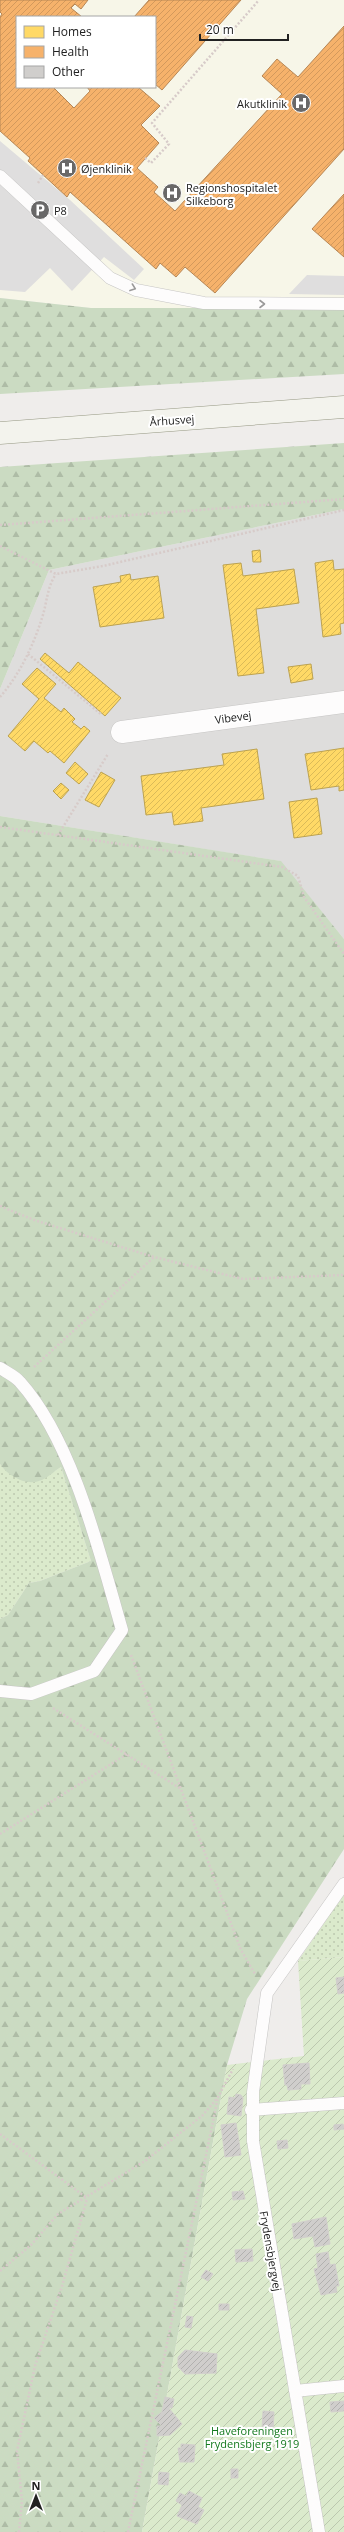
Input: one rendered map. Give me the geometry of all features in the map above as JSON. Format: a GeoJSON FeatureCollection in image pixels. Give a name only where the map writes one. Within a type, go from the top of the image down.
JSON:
{"type":"FeatureCollection","features":[{"type":"Feature","properties":{"kind":"street","name":"Århusvej"},"geometry":{"type":"LineString","coordinates":[[0,433],[344,407]]}},
{"type":"Feature","properties":{"kind":"street","name":"Vibevej"},"geometry":{"type":"LineString","coordinates":[[122,732],[344,702]]}},
{"type":"Feature","properties":{"kind":"lane"},"geometry":{"type":"LineString","coordinates":[[0,176],[110,278],[136,290],[204,303],[344,304]]}},
{"type":"Feature","properties":{"kind":"lane"},"geometry":{"type":"LineString","coordinates":[[0,1368],[19,1381],[40,1410],[68,1464],[102,1563],[122,1630],[94,1671],[31,1694],[0,1691]]}},
{"type":"Feature","properties":{"kind":"lane","name":"Frydensbjergvej"},"geometry":{"type":"LineString","coordinates":[[319,2532],[253,2141],[252,2110],[267,1993],[344,1884]]}},
{"type":"Feature","properties":{"kind":"lane"},"geometry":{"type":"LineString","coordinates":[[252,2110],[344,2103]]}},
{"type":"Feature","properties":{"kind":"lane"},"geometry":{"type":"LineString","coordinates":[[295,2391],[344,2386]]}},
{"type":"Feature","properties":{"kind":"path"},"geometry":{"type":"LineString","coordinates":[[146,158],[151,163],[169,144],[152,124],[259,0]]}},
{"type":"Feature","properties":{"kind":"path"},"geometry":{"type":"LineString","coordinates":[[0,525],[344,499]]}},
{"type":"Feature","properties":{"kind":"path"},"geometry":{"type":"LineString","coordinates":[[0,546],[56,574],[103,566],[344,510]]}},
{"type":"Feature","properties":{"kind":"path"},"geometry":{"type":"LineString","coordinates":[[0,697],[11,685],[28,654],[42,618],[51,581],[56,574]]}},
{"type":"Feature","properties":{"kind":"path"},"geometry":{"type":"LineString","coordinates":[[28,654],[122,732],[58,835]]}},
{"type":"Feature","properties":{"kind":"path"},"geometry":{"type":"LineString","coordinates":[[0,827],[282,868],[298,876],[304,897],[344,954]]}},
{"type":"Feature","properties":{"kind":"path"},"geometry":{"type":"LineString","coordinates":[[0,1206],[34,1220],[154,1257],[243,1278],[344,1275]]}},
{"type":"Feature","properties":{"kind":"path"},"geometry":{"type":"LineString","coordinates":[[19,1381],[154,1257]]}},
{"type":"Feature","properties":{"kind":"path"},"geometry":{"type":"LineString","coordinates":[[122,1630],[241,1950],[267,1993]]}},
{"type":"Feature","properties":{"kind":"path"},"geometry":{"type":"LineString","coordinates":[[31,1694],[180,1789]]}},
{"type":"Feature","properties":{"kind":"path"},"geometry":{"type":"LineString","coordinates":[[0,1834],[126,1754]]}},
{"type":"Feature","properties":{"kind":"path"},"geometry":{"type":"LineString","coordinates":[[0,2271],[31,2245],[58,2214],[87,2198],[145,2161],[203,2115],[218,2097],[237,2064]]}},
{"type":"Feature","properties":{"kind":"path"},"geometry":{"type":"LineString","coordinates":[[128,2532],[218,2097]]}},
{"type":"Feature","properties":{"kind":"path"},"geometry":{"type":"LineString","coordinates":[[0,2134],[87,2198]]}},
{"type":"Feature","properties":{"kind":"path"},"geometry":{"type":"LineString","coordinates":[[20,2532],[22,2501],[17,2451],[35,2366],[62,2286],[87,2198]]}},
{"type":"Feature","properties":{"kind":"shaded area","name":"Regionshospitalet Silkeborg"},"geometry":{"type":"Polygon","coordinates":[[[0,0],[344,0],[344,308],[91,308],[0,298],[0,0]]]}},
{"type":"Feature","properties":{"kind":"shaded area","name":"P8"},"geometry":{"type":"Polygon","coordinates":[[[0,141],[70,200],[144,269],[134,280],[104,257],[72,291],[50,268],[25,292],[0,290],[0,141]]]}},
{"type":"Feature","properties":{"kind":"shaded area"},"geometry":{"type":"Polygon","coordinates":[[[307,275],[344,276],[344,295],[289,294],[307,275]]]}},
{"type":"Feature","properties":{"kind":"shaded area"},"geometry":{"type":"Polygon","coordinates":[[[344,509],[344,939],[280,861],[0,816],[0,689],[49,570],[344,509]]]}},
{"type":"Feature","properties":{"kind":"green space"},"geometry":{"type":"Polygon","coordinates":[[[0,298],[91,308],[344,308],[344,374],[0,394],[0,298]]]}},
{"type":"Feature","properties":{"kind":"green space"},"geometry":{"type":"Polygon","coordinates":[[[344,443],[344,509],[49,570],[0,689],[0,467],[344,443]]]}},
{"type":"Feature","properties":{"kind":"green space"},"geometry":{"type":"Polygon","coordinates":[[[0,816],[281,861],[344,939],[344,1849],[247,1999],[227,2065],[142,2532],[0,2532],[0,1619],[8,1615],[29,1583],[40,1581],[91,1561],[61,1467],[42,1480],[28,1482],[12,1476],[0,1464],[0,816]]]}},
{"type":"Feature","properties":{"kind":"green space"},"geometry":{"type":"Polygon","coordinates":[[[0,1464],[4,1469],[39,1481],[61,1467],[91,1561],[40,1581],[29,1583],[8,1615],[0,1619],[0,1464]]]}},
{"type":"Feature","properties":{"kind":"green space"},"geometry":{"type":"Polygon","coordinates":[[[344,1894],[344,1957],[298,1961],[344,1894]]]}},
{"type":"Feature","properties":{"kind":"green space","name":"Haveforeningen Frydensbjerg 1919"},"geometry":{"type":"Polygon","coordinates":[[[344,1957],[344,2532],[142,2532],[227,2065],[304,2056],[298,1961],[344,1957]]]}},
{"type":"Feature","properties":{"kind":"building: Homes"},"geometry":{"type":"Polygon","coordinates":[[[260,550],[261,562],[253,562],[252,551],[260,550]]]}},
{"type":"Feature","properties":{"kind":"building: Homes"},"geometry":{"type":"Polygon","coordinates":[[[333,560],[334,570],[344,569],[344,623],[340,624],[341,634],[323,637],[315,563],[333,560]]]}},
{"type":"Feature","properties":{"kind":"building: Homes"},"geometry":{"type":"Polygon","coordinates":[[[241,563],[243,576],[294,569],[299,603],[256,609],[264,673],[238,676],[223,565],[241,563]]]}},
{"type":"Feature","properties":{"kind":"building: Homes"},"geometry":{"type":"Polygon","coordinates":[[[130,574],[131,580],[158,576],[164,618],[100,627],[93,587],[121,582],[120,576],[130,574]]]}},
{"type":"Feature","properties":{"kind":"building: Homes"},"geometry":{"type":"Polygon","coordinates":[[[45,653],[69,673],[78,662],[121,698],[105,716],[40,659],[45,653]]]}},
{"type":"Feature","properties":{"kind":"building: Homes"},"geometry":{"type":"Polygon","coordinates":[[[311,664],[313,679],[291,683],[288,667],[311,664]]]}},
{"type":"Feature","properties":{"kind":"building: Homes"},"geometry":{"type":"Polygon","coordinates":[[[37,668],[56,684],[44,698],[61,712],[64,708],[75,719],[72,722],[81,729],[84,726],[90,731],[64,763],[50,751],[48,753],[34,741],[25,751],[8,736],[39,699],[22,684],[37,668]]]}},
{"type":"Feature","properties":{"kind":"building: Homes"},"geometry":{"type":"Polygon","coordinates":[[[344,748],[344,790],[339,791],[339,786],[311,790],[305,754],[344,748]]]}},
{"type":"Feature","properties":{"kind":"building: Homes"},"geometry":{"type":"Polygon","coordinates":[[[257,749],[264,799],[201,808],[203,821],[174,825],[172,812],[146,815],[141,776],[224,765],[222,754],[257,749]]]}},
{"type":"Feature","properties":{"kind":"building: Homes"},"geometry":{"type":"Polygon","coordinates":[[[75,762],[88,774],[79,784],[66,773],[75,762]]]}},
{"type":"Feature","properties":{"kind":"building: Homes"},"geometry":{"type":"Polygon","coordinates":[[[101,772],[115,780],[99,807],[85,800],[101,772]]]}},
{"type":"Feature","properties":{"kind":"building: Homes"},"geometry":{"type":"Polygon","coordinates":[[[61,783],[69,790],[61,799],[53,791],[61,783]]]}},
{"type":"Feature","properties":{"kind":"building: Homes"},"geometry":{"type":"Polygon","coordinates":[[[317,798],[322,834],[294,838],[289,802],[317,798]]]}},
{"type":"Feature","properties":{"kind":"building: Health"},"geometry":{"type":"Polygon","coordinates":[[[0,0],[88,0],[81,9],[75,4],[71,8],[81,16],[16,16],[16,88],[54,88],[74,108],[90,91],[88,88],[139,88],[160,106],[141,125],[159,143],[137,168],[158,187],[154,192],[175,211],[282,94],[262,76],[277,59],[298,77],[344,26],[344,149],[215,293],[185,267],[176,277],[160,263],[156,269],[70,192],[67,197],[28,161],[30,158],[0,131],[0,17],[2,14],[0,12],[0,0]]]}},
{"type":"Feature","properties":{"kind":"building: Health"},"geometry":{"type":"Polygon","coordinates":[[[149,0],[241,0],[162,90],[156,85],[156,16],[135,16],[149,0]]]}},
{"type":"Feature","properties":{"kind":"building: Health"},"geometry":{"type":"Polygon","coordinates":[[[344,194],[344,257],[312,229],[344,194]]]}},
{"type":"Feature","properties":{"kind":"building: Other"},"geometry":{"type":"Polygon","coordinates":[[[344,1977],[344,1993],[338,1994],[336,1978],[344,1977]]]}},
{"type":"Feature","properties":{"kind":"building: Other"},"geometry":{"type":"Polygon","coordinates":[[[309,2063],[310,2084],[301,2084],[301,2089],[288,2090],[287,2085],[285,2085],[283,2065],[309,2063]]]}},
{"type":"Feature","properties":{"kind":"building: Other"},"geometry":{"type":"Polygon","coordinates":[[[236,2094],[241,2095],[243,2098],[241,2116],[227,2114],[229,2097],[235,2098],[236,2094]]]}},
{"type":"Feature","properties":{"kind":"building: Other"},"geometry":{"type":"Polygon","coordinates":[[[236,2123],[241,2155],[225,2157],[221,2125],[236,2123]]]}},
{"type":"Feature","properties":{"kind":"building: Other"},"geometry":{"type":"Polygon","coordinates":[[[343,2124],[344,2129],[334,2130],[334,2125],[343,2124]]]}},
{"type":"Feature","properties":{"kind":"building: Other"},"geometry":{"type":"Polygon","coordinates":[[[287,2140],[288,2148],[278,2149],[277,2141],[287,2140]]]}},
{"type":"Feature","properties":{"kind":"building: Other"},"geometry":{"type":"Polygon","coordinates":[[[243,2191],[245,2199],[233,2200],[232,2192],[243,2191]]]}},
{"type":"Feature","properties":{"kind":"building: Other"},"geometry":{"type":"Polygon","coordinates":[[[326,2217],[330,2244],[315,2247],[313,2236],[294,2239],[292,2224],[326,2217]]]}},
{"type":"Feature","properties":{"kind":"building: Other"},"geometry":{"type":"Polygon","coordinates":[[[252,2249],[253,2261],[236,2262],[235,2250],[252,2249]]]}},
{"type":"Feature","properties":{"kind":"building: Other"},"geometry":{"type":"Polygon","coordinates":[[[328,2252],[330,2265],[335,2264],[339,2286],[336,2286],[337,2292],[321,2295],[314,2269],[318,2268],[316,2254],[328,2252]]]}},
{"type":"Feature","properties":{"kind":"building: Other"},"geometry":{"type":"Polygon","coordinates":[[[206,2270],[213,2274],[208,2281],[201,2277],[206,2270]]]}},
{"type":"Feature","properties":{"kind":"building: Other"},"geometry":{"type":"Polygon","coordinates":[[[219,2304],[229,2304],[229,2310],[219,2310],[219,2304]]]}},
{"type":"Feature","properties":{"kind":"building: Other"},"geometry":{"type":"Polygon","coordinates":[[[187,2316],[193,2317],[191,2328],[185,2327],[187,2316]]]}},
{"type":"Feature","properties":{"kind":"building: Other"},"geometry":{"type":"Polygon","coordinates":[[[185,2350],[217,2354],[216,2373],[185,2374],[178,2367],[178,2357],[185,2350]]]}},
{"type":"Feature","properties":{"kind":"building: Other"},"geometry":{"type":"Polygon","coordinates":[[[165,2397],[174,2399],[172,2408],[168,2407],[182,2424],[170,2435],[157,2436],[157,2426],[162,2426],[154,2418],[162,2412],[165,2397]]]}},
{"type":"Feature","properties":{"kind":"building: Other"},"geometry":{"type":"Polygon","coordinates":[[[344,2401],[344,2411],[331,2412],[330,2402],[344,2401]]]}},
{"type":"Feature","properties":{"kind":"building: Other"},"geometry":{"type":"Polygon","coordinates":[[[263,2411],[274,2412],[273,2431],[262,2430],[263,2411]]]}},
{"type":"Feature","properties":{"kind":"building: Other"},"geometry":{"type":"Polygon","coordinates":[[[181,2444],[195,2445],[194,2462],[180,2462],[178,2448],[181,2448],[181,2444]]]}},
{"type":"Feature","properties":{"kind":"building: Other"},"geometry":{"type":"Polygon","coordinates":[[[231,2469],[238,2469],[238,2478],[231,2478],[231,2469]]]}},
{"type":"Feature","properties":{"kind":"building: Other"},"geometry":{"type":"Polygon","coordinates":[[[159,2472],[169,2473],[168,2485],[158,2484],[159,2472]]]}},
{"type":"Feature","properties":{"kind":"building: Other"},"geometry":{"type":"Polygon","coordinates":[[[189,2491],[202,2498],[198,2507],[204,2510],[197,2524],[177,2516],[182,2505],[176,2501],[180,2493],[186,2496],[189,2491]]]}},
{"type":"Feature","properties":{"kind":"place","name":"Akutklinik"},"geometry":{"type":"Point","coordinates":[301,103]}},
{"type":"Feature","properties":{"kind":"place","name":"Øjenklinik"},"geometry":{"type":"Point","coordinates":[67,168]}},
{"type":"Feature","properties":{"kind":"place","name":"Regionshospitalet Silkeborg"},"geometry":{"type":"Point","coordinates":[172,193]}},
{"type":"Feature","properties":{"kind":"place","name":"P8"},"geometry":{"type":"Point","coordinates":[40,210]}}]}
